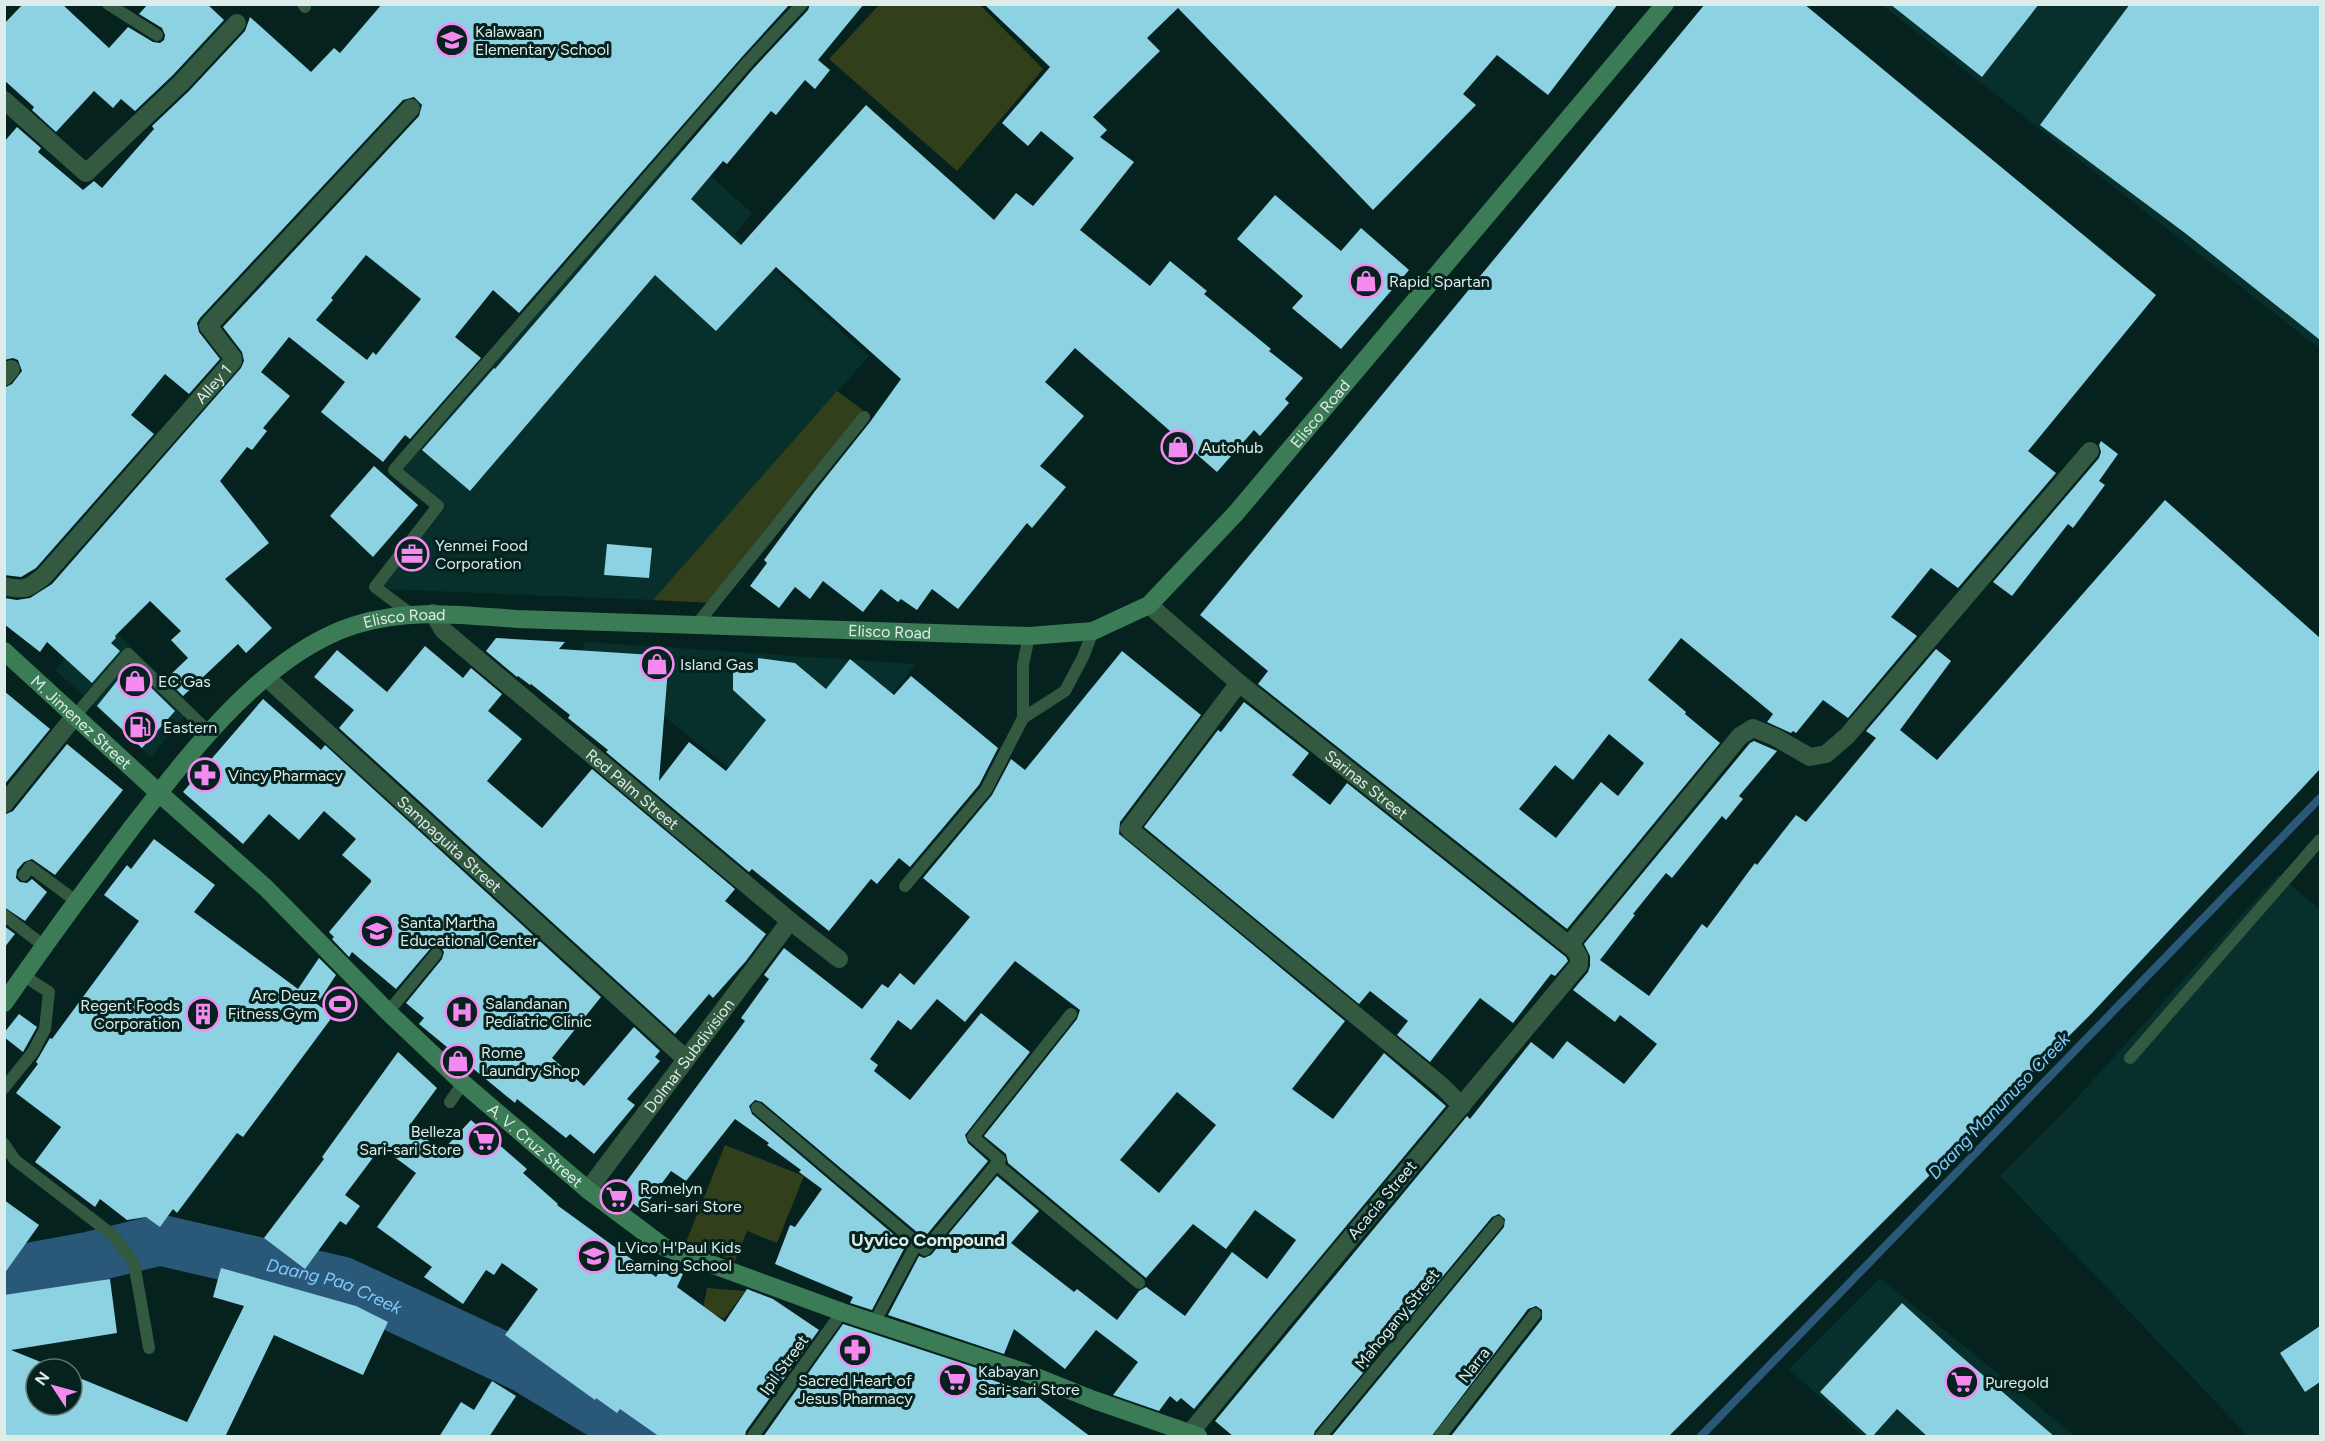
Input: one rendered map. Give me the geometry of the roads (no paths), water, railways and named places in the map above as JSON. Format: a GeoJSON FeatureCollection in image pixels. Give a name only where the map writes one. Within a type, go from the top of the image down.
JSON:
{"type":"FeatureCollection","features":[{"type":"Feature","properties":{"kind":"main road","name":"Elisco Road"},"geometry":{"type":"LineString","coordinates":[[4,1003],[76,901],[209,732],[266,677],[293,657],[353,625],[381,618],[433,613],[517,619],[1029,636],[1093,631],[1149,605],[1236,513],[1665,4]]}},
{"type":"Feature","properties":{"kind":"main road","name":"M. Jimenez Street"},"geometry":{"type":"LineString","coordinates":[[4,651],[159,793]]}},
{"type":"Feature","properties":{"kind":"main road","name":"A. V. Cruz Street"},"geometry":{"type":"LineString","coordinates":[[159,793],[266,888],[388,1012],[463,1083],[588,1190],[664,1247],[842,1312],[1024,1372],[1192,1436]]}},
{"type":"Feature","properties":{"kind":"street"},"geometry":{"type":"LineString","coordinates":[[4,100],[86,173],[181,83],[237,23]]}},
{"type":"Feature","properties":{"kind":"street","name":"Alley 1"},"geometry":{"type":"LineString","coordinates":[[4,586],[20,589],[31,587],[44,576],[233,361],[208,326],[411,108]]}},
{"type":"Feature","properties":{"kind":"street"},"geometry":{"type":"LineString","coordinates":[[1569,945],[1740,736],[1752,728],[1775,737],[1810,757],[1826,754],[1847,736],[2090,451]]}},
{"type":"Feature","properties":{"kind":"street","name":"Sarinas Street"},"geometry":{"type":"LineString","coordinates":[[1149,605],[1239,683],[1575,950],[1579,965]]}},
{"type":"Feature","properties":{"kind":"street","name":"Red Palm Street"},"geometry":{"type":"LineString","coordinates":[[433,613],[443,630],[790,921],[839,959]]}},
{"type":"Feature","properties":{"kind":"street","name":"Sampaguita Street"},"geometry":{"type":"LineString","coordinates":[[266,677],[686,1059]]}},
{"type":"Feature","properties":{"kind":"street"},"geometry":{"type":"LineString","coordinates":[[1239,683],[1130,829],[1443,1087],[1462,1106]]}},
{"type":"Feature","properties":{"kind":"street"},"geometry":{"type":"LineString","coordinates":[[4,804],[74,717]]}},
{"type":"Feature","properties":{"kind":"street","name":"Dolmar Subdivision"},"geometry":{"type":"LineString","coordinates":[[588,1190],[790,921]]}},
{"type":"Feature","properties":{"kind":"street","name":"Acacia Street"},"geometry":{"type":"LineString","coordinates":[[1192,1436],[1579,965]]}},
{"type":"Feature","properties":{"kind":"lane"},"geometry":{"type":"LineString","coordinates":[[108,4],[157,35]]}},
{"type":"Feature","properties":{"kind":"lane"},"geometry":{"type":"LineString","coordinates":[[411,614],[375,587],[438,506],[394,470],[747,63],[802,4]]}},
{"type":"Feature","properties":{"kind":"lane"},"geometry":{"type":"LineString","coordinates":[[697,624],[864,417]]}},
{"type":"Feature","properties":{"kind":"lane"},"geometry":{"type":"LineString","coordinates":[[1023,718],[1065,691],[1083,657],[1093,631]]}},
{"type":"Feature","properties":{"kind":"lane"},"geometry":{"type":"LineString","coordinates":[[905,886],[986,790],[1023,718],[1023,665],[1029,636]]}},
{"type":"Feature","properties":{"kind":"lane"},"geometry":{"type":"LineString","coordinates":[[74,717],[128,654],[209,732]]}},
{"type":"Feature","properties":{"kind":"lane"},"geometry":{"type":"LineString","coordinates":[[2130,1058],[2320,840]]}},
{"type":"Feature","properties":{"kind":"lane"},"geometry":{"type":"LineString","coordinates":[[24,875],[30,867],[76,901]]}},
{"type":"Feature","properties":{"kind":"lane"},"geometry":{"type":"LineString","coordinates":[[4,915],[44,946]]}},
{"type":"Feature","properties":{"kind":"lane"},"geometry":{"type":"LineString","coordinates":[[388,1012],[436,954]]}},
{"type":"Feature","properties":{"kind":"lane"},"geometry":{"type":"LineString","coordinates":[[4,1088],[33,1052],[45,1029],[49,992],[24,976]]}},
{"type":"Feature","properties":{"kind":"lane"},"geometry":{"type":"LineString","coordinates":[[757,1108],[925,1250],[1000,1160],[972,1137],[1071,1014]]}},
{"type":"Feature","properties":{"kind":"lane"},"geometry":{"type":"LineString","coordinates":[[450,1102],[463,1083]]}},
{"type":"Feature","properties":{"kind":"lane"},"geometry":{"type":"LineString","coordinates":[[4,1144],[15,1160],[114,1236],[134,1263],[150,1348]]}},
{"type":"Feature","properties":{"kind":"lane"},"geometry":{"type":"LineString","coordinates":[[996,1164],[1139,1283]]}},
{"type":"Feature","properties":{"kind":"lane","name":"Mahogany Street"},"geometry":{"type":"LineString","coordinates":[[1321,1437],[1498,1222]]}},
{"type":"Feature","properties":{"kind":"lane"},"geometry":{"type":"LineString","coordinates":[[874,1323],[917,1243]]}},
{"type":"Feature","properties":{"kind":"lane","name":"Ipil Street"},"geometry":{"type":"LineString","coordinates":[[753,1437],[842,1312]]}},
{"type":"Feature","properties":{"kind":"lane","name":"Narra"},"geometry":{"type":"LineString","coordinates":[[1440,1437],[1535,1314]]}},
{"type":"Feature","properties":{"kind":"waterway","name":"Daang Manunuso Creek"},"geometry":{"type":"LineString","coordinates":[[1701,1436],[2320,798]]}},
{"type":"Feature","properties":{"kind":"waterway","name":"Daang Paa Creek"},"geometry":{"type":"LineString","coordinates":[[4,1273],[90,1257],[160,1240],[342,1282],[524,1367],[638,1436]]}},
{"type":"Feature","properties":{"kind":"place","name":"Kalawaan Elementary School"},"geometry":{"type":"Point","coordinates":[452,40]}},
{"type":"Feature","properties":{"kind":"place","name":"Rapid Spartan"},"geometry":{"type":"Point","coordinates":[1366,281]}},
{"type":"Feature","properties":{"kind":"place","name":"Autohub"},"geometry":{"type":"Point","coordinates":[1178,447]}},
{"type":"Feature","properties":{"kind":"place","name":"Yenmei Food Corporation"},"geometry":{"type":"Point","coordinates":[412,554]}},
{"type":"Feature","properties":{"kind":"place","name":"Island Gas"},"geometry":{"type":"Point","coordinates":[657,664]}},
{"type":"Feature","properties":{"kind":"place","name":"EC Gas"},"geometry":{"type":"Point","coordinates":[135,681]}},
{"type":"Feature","properties":{"kind":"place","name":"Eastern"},"geometry":{"type":"Point","coordinates":[140,727]}},
{"type":"Feature","properties":{"kind":"place","name":"Vincy Pharmacy"},"geometry":{"type":"Point","coordinates":[205,775]}},
{"type":"Feature","properties":{"kind":"place","name":"Santa Martha Educational Center"},"geometry":{"type":"Point","coordinates":[377,931]}},
{"type":"Feature","properties":{"kind":"place","name":"Arc Deuz Fitness Gym"},"geometry":{"type":"Point","coordinates":[340,1004]}},
{"type":"Feature","properties":{"kind":"place","name":"Salandanan Pediatric Clinic"},"geometry":{"type":"Point","coordinates":[462,1012]}},
{"type":"Feature","properties":{"kind":"place","name":"Regent Foods Corporation"},"geometry":{"type":"Point","coordinates":[203,1014]}},
{"type":"Feature","properties":{"kind":"place","name":"Rome Laundry Shop"},"geometry":{"type":"Point","coordinates":[458,1061]}},
{"type":"Feature","properties":{"kind":"place","name":"Belleza Sari-sari Store"},"geometry":{"type":"Point","coordinates":[484,1140]}},
{"type":"Feature","properties":{"kind":"place","name":"Romelyn Sari-sari Store"},"geometry":{"type":"Point","coordinates":[617,1197]}},
{"type":"Feature","properties":{"kind":"place","name":"LVico H'Paul Kids Learning School"},"geometry":{"type":"Point","coordinates":[594,1256]}},
{"type":"Feature","properties":{"kind":"place","name":"Sacred Heart of Jesus Pharmacy"},"geometry":{"type":"Point","coordinates":[855,1350]}},
{"type":"Feature","properties":{"kind":"place","name":"Kabayan Sari-sari Store"},"geometry":{"type":"Point","coordinates":[955,1380]}},
{"type":"Feature","properties":{"kind":"place","name":"Puregold"},"geometry":{"type":"Point","coordinates":[1962,1382]}},
{"type":"Feature","properties":{"kind":"district","name":"Uyvico Compound"},"geometry":{"type":"Point","coordinates":[928,1240]}}]}
